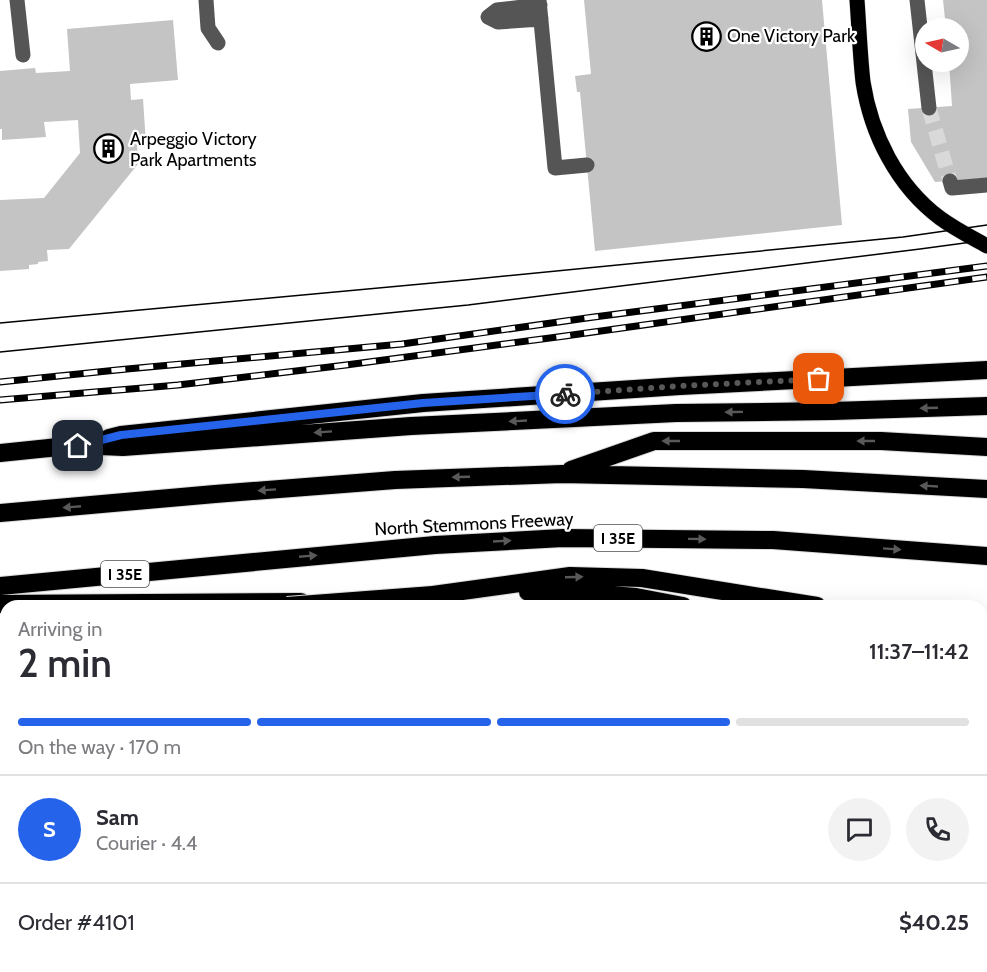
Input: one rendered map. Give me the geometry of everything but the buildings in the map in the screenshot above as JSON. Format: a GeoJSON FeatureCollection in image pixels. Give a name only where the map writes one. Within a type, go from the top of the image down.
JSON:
{"type":"FeatureCollection","features":[{"type":"Feature","properties":{"kind":"highway"},"geometry":{"type":"LineString","coordinates":[[78,446],[121,435],[423,403],[680,386],[987,370]]}},
{"type":"Feature","properties":{"kind":"highway"},"geometry":{"type":"LineString","coordinates":[[0,453],[78,446],[123,447],[411,426],[676,413],[987,406]]}},
{"type":"Feature","properties":{"kind":"highway"},"geometry":{"type":"LineString","coordinates":[[562,474],[654,441],[881,441],[987,447]]}},
{"type":"Feature","properties":{"kind":"highway"},"geometry":{"type":"LineString","coordinates":[[0,513],[395,480],[562,474],[802,479],[987,489]]}},
{"type":"Feature","properties":{"kind":"highway","name":"North Stemmons Freeway"},"geometry":{"type":"LineString","coordinates":[[0,586],[435,545],[563,538],[773,540],[987,556]]}},
{"type":"Feature","properties":{"kind":"highway"},"geometry":{"type":"LineString","coordinates":[[433,595],[570,576],[642,578],[780,600]]}},
{"type":"Feature","properties":{"kind":"highway"},"geometry":{"type":"LineString","coordinates":[[367,600],[433,595],[559,591],[652,600]]}},
{"type":"Feature","properties":{"kind":"main road"},"geometry":{"type":"LineString","coordinates":[[857,0],[864,82],[871,117],[882,146],[901,178],[923,203],[939,217],[987,246]]}},
{"type":"Feature","properties":{"kind":"street"},"geometry":{"type":"LineString","coordinates":[[17,0],[23,55]]}},
{"type":"Feature","properties":{"kind":"street"},"geometry":{"type":"LineString","coordinates":[[206,0],[208,28],[218,44]]}},
{"type":"Feature","properties":{"kind":"street"},"geometry":{"type":"LineString","coordinates":[[917,0],[929,108]]}},
{"type":"Feature","properties":{"kind":"street"},"geometry":{"type":"LineString","coordinates":[[540,8],[555,168],[586,165]]}},
{"type":"Feature","properties":{"kind":"street"},"geometry":{"type":"LineString","coordinates":[[950,181],[952,188],[987,185]]}},
{"type":"Feature","properties":{"kind":"tunnel"},"geometry":{"type":"LineString","coordinates":[[929,108],[950,181]]}},
{"type":"Feature","properties":{"kind":"tram line"},"geometry":{"type":"LineString","coordinates":[[0,323],[903,237],[987,225]]}},
{"type":"Feature","properties":{"kind":"tram line"},"geometry":{"type":"LineString","coordinates":[[0,352],[468,305],[987,240]]}},
{"type":"Feature","properties":{"kind":"railway"},"geometry":{"type":"LineString","coordinates":[[0,382],[402,344],[987,266]]}},
{"type":"Feature","properties":{"kind":"railway"},"geometry":{"type":"LineString","coordinates":[[0,400],[178,385],[346,365],[987,277]]}},
{"type":"Feature","properties":{"kind":"way so far"},"geometry":{"type":"LineString","coordinates":[[565,394],[819,379]]}},
{"type":"Feature","properties":{"kind":"place","name":"One Victory Park"},"geometry":{"type":"Point","coordinates":[706,36]}},
{"type":"Feature","properties":{"kind":"place","name":"Arpeggio Victory Park Apartments"},"geometry":{"type":"Point","coordinates":[109,149]}},
{"type":"Feature","properties":{"kind":"route"},"geometry":{"type":"LineString","coordinates":[[78,446],[121,435],[423,403],[565,394]]}}]}
